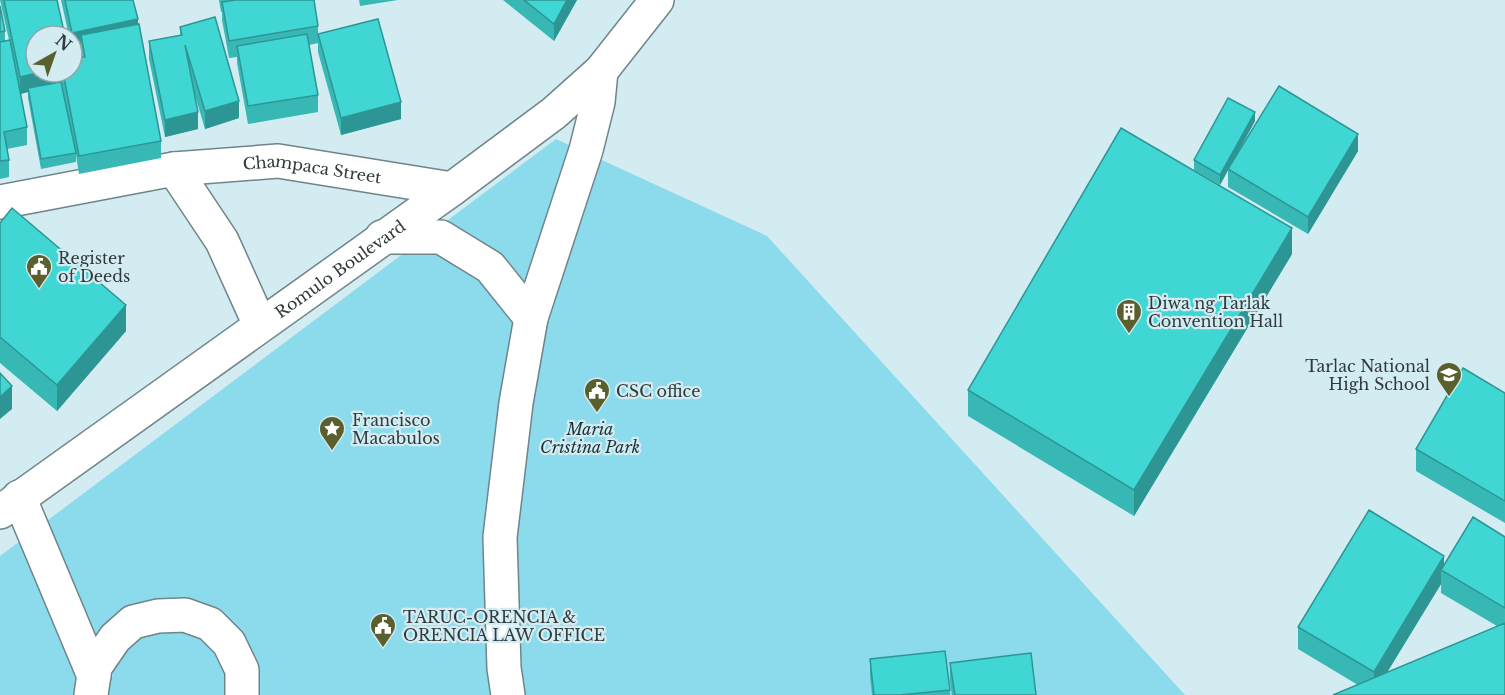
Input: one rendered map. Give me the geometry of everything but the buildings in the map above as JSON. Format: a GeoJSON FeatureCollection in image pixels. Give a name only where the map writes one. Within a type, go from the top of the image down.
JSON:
{"type":"FeatureCollection","features":[{"type":"Feature","properties":{"kind":"main road","name":"Romulo Boulevard"},"geometry":{"type":"LineString","coordinates":[[9,504],[452,189],[554,113],[601,71],[657,0]]}},
{"type":"Feature","properties":{"kind":"main road"},"geometry":{"type":"LineString","coordinates":[[508,695],[504,668],[500,537],[516,403],[531,318],[585,150],[598,102],[601,71]]}},
{"type":"Feature","properties":{"kind":"main road","name":"Champaca Street"},"geometry":{"type":"LineString","coordinates":[[0,202],[174,169],[278,161],[452,189]]}},
{"type":"Feature","properties":{"kind":"main road"},"geometry":{"type":"LineString","coordinates":[[174,169],[222,241],[260,325]]}},
{"type":"Feature","properties":{"kind":"main road"},"geometry":{"type":"LineString","coordinates":[[382,237],[441,237],[490,267],[531,318]]}},
{"type":"Feature","properties":{"kind":"main road"},"geometry":{"type":"LineString","coordinates":[[9,504],[93,686]]}},
{"type":"Feature","properties":{"kind":"main road"},"geometry":{"type":"LineString","coordinates":[[93,686],[95,668],[115,638],[134,622],[158,616],[185,615],[210,624],[229,643],[242,670],[242,695]]}},
{"type":"Feature","properties":{"kind":"green space","name":"Maria Cristina Park"},"geometry":{"type":"Polygon","coordinates":[[[556,139],[767,236],[1185,695],[0,695],[0,556],[556,139]]]}},
{"type":"Feature","properties":{"kind":"place","name":"Register of Deeds"},"geometry":{"type":"Point","coordinates":[39,290]}},
{"type":"Feature","properties":{"kind":"place","name":"Diwa ng Tarlak Convention Hall"},"geometry":{"type":"Point","coordinates":[1129,335]}},
{"type":"Feature","properties":{"kind":"place","name":"Tarlac National High School"},"geometry":{"type":"Point","coordinates":[1449,398]}},
{"type":"Feature","properties":{"kind":"place","name":"CSC office"},"geometry":{"type":"Point","coordinates":[597,414]}},
{"type":"Feature","properties":{"kind":"place","name":"Francisco Macabulos"},"geometry":{"type":"Point","coordinates":[332,452]}},
{"type":"Feature","properties":{"kind":"place","name":"TARUC-ORENCIA & ORENCIA LAW OFFICE"},"geometry":{"type":"Point","coordinates":[383,649]}}]}
